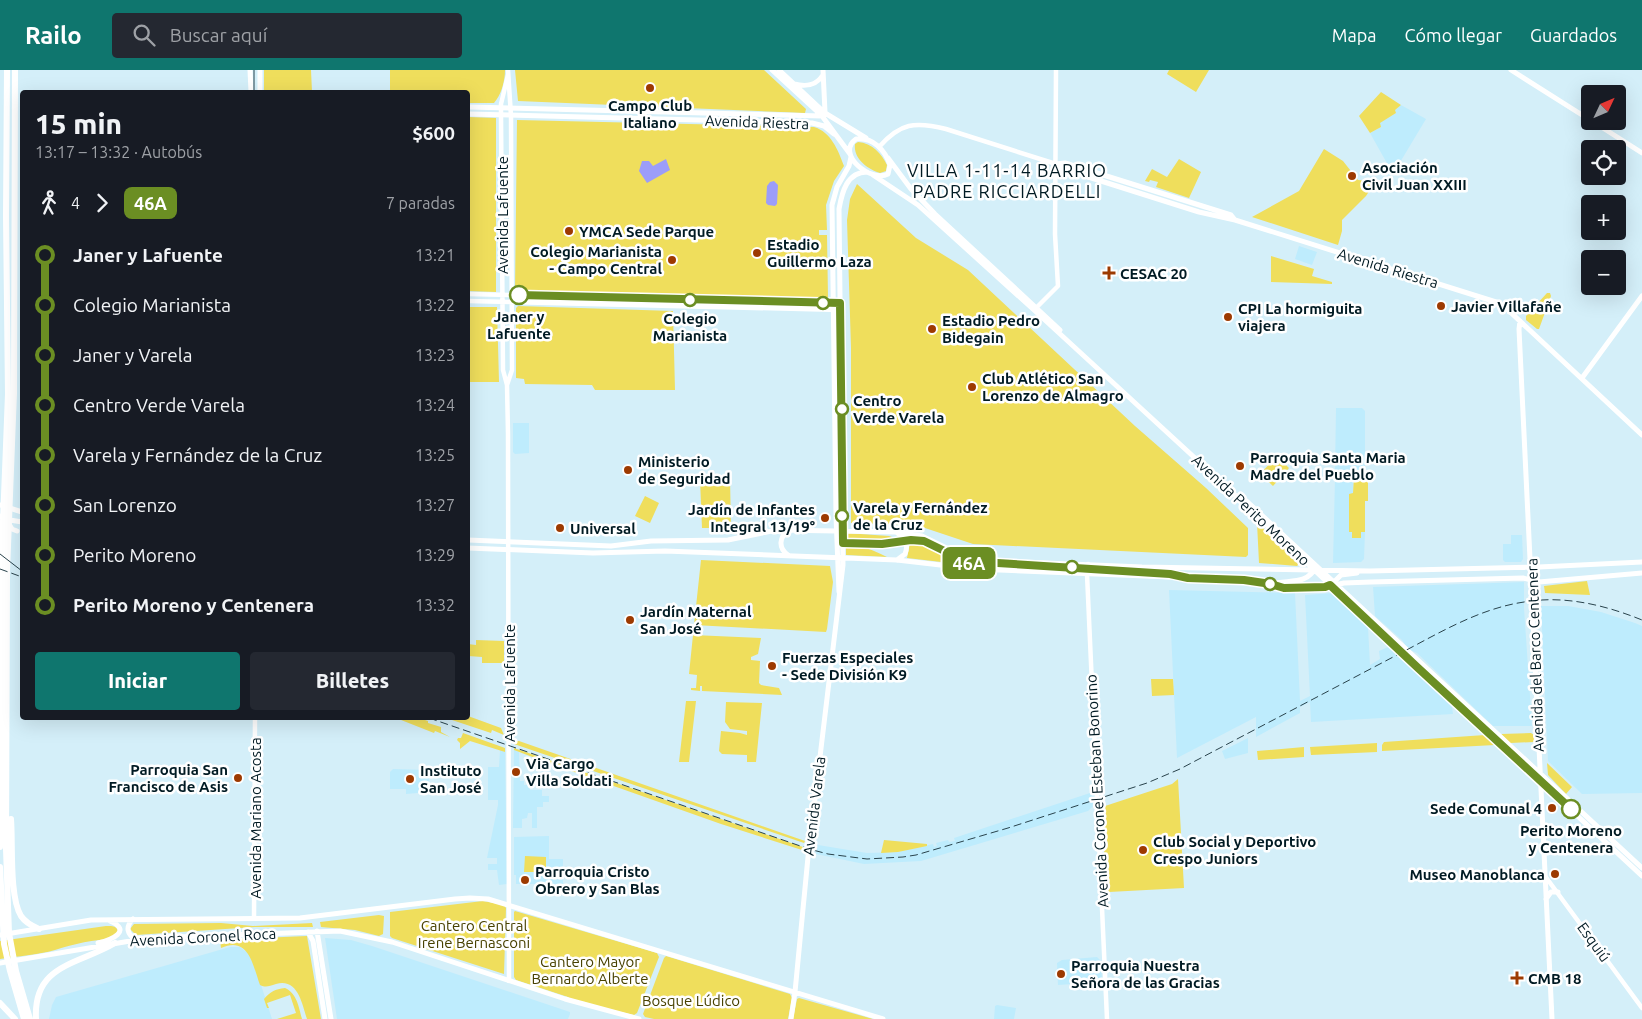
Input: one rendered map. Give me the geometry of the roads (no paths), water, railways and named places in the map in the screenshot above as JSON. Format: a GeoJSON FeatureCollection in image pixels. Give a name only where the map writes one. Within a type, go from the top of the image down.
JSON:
{"type":"FeatureCollection","features":[{"type":"Feature","properties":{"kind":"highway"},"geometry":{"type":"LineString","coordinates":[[7,70],[8,394],[1,572],[6,849],[9,933],[16,971],[30,1019]]}},
{"type":"Feature","properties":{"kind":"highway"},"geometry":{"type":"LineString","coordinates":[[0,847],[5,779],[7,572],[14,402],[15,70]]}},
{"type":"Feature","properties":{"kind":"highway"},"geometry":{"type":"LineString","coordinates":[[0,789],[5,779]]}},
{"type":"Feature","properties":{"kind":"highway"},"geometry":{"type":"LineString","coordinates":[[5,779],[14,888],[20,914],[25,921],[40,928]]}},
{"type":"Feature","properties":{"kind":"highway"},"geometry":{"type":"LineString","coordinates":[[0,867],[4,944],[24,1019]]}},
{"type":"Feature","properties":{"kind":"highway"},"geometry":{"type":"LineString","coordinates":[[36,1019],[35,1002],[46,979],[64,967],[100,952],[115,943]]}},
{"type":"Feature","properties":{"kind":"highway"},"geometry":{"type":"LineString","coordinates":[[0,1003],[15,1019]]}},
{"type":"Feature","properties":{"kind":"main road"},"geometry":{"type":"LineString","coordinates":[[250,70],[250,90]]}},
{"type":"Feature","properties":{"kind":"main road"},"geometry":{"type":"LineString","coordinates":[[260,70],[260,90]]}},
{"type":"Feature","properties":{"kind":"main road"},"geometry":{"type":"LineString","coordinates":[[772,70],[812,108],[871,141]]}},
{"type":"Feature","properties":{"kind":"main road"},"geometry":{"type":"LineString","coordinates":[[779,70],[823,114],[834,134],[850,155]]}},
{"type":"Feature","properties":{"kind":"main road"},"geometry":{"type":"LineString","coordinates":[[1511,70],[1581,115]]}},
{"type":"Feature","properties":{"kind":"main road"},"geometry":{"type":"LineString","coordinates":[[823,72],[823,114]]}},
{"type":"Feature","properties":{"kind":"main road"},"geometry":{"type":"LineString","coordinates":[[793,83],[805,86],[811,85],[816,83],[823,72]]}},
{"type":"Feature","properties":{"kind":"main road","name":"Avenida Riestra"},"geometry":{"type":"LineString","coordinates":[[470,107],[823,114]]}},
{"type":"Feature","properties":{"kind":"main road"},"geometry":{"type":"LineString","coordinates":[[810,115],[813,112],[812,108]]}},
{"type":"Feature","properties":{"kind":"main road"},"geometry":{"type":"LineString","coordinates":[[750,113],[750,121]]}},
{"type":"Feature","properties":{"kind":"main road","name":"Avenida Riestra"},"geometry":{"type":"LineString","coordinates":[[470,114],[816,123],[824,126],[834,134]]}},
{"type":"Feature","properties":{"kind":"main road"},"geometry":{"type":"LineString","coordinates":[[1605,130],[1642,153]]}},
{"type":"Feature","properties":{"kind":"main road"},"geometry":{"type":"LineString","coordinates":[[850,155],[850,146],[854,140],[871,141]]}},
{"type":"Feature","properties":{"kind":"main road","name":"Avenida Perito Moreno"},"geometry":{"type":"LineString","coordinates":[[871,141],[879,147],[919,198],[1035,309]]}},
{"type":"Feature","properties":{"kind":"main road","name":"Avenida Perito Moreno"},"geometry":{"type":"LineString","coordinates":[[850,155],[870,174],[920,206],[1035,309],[1318,568],[1642,876]]}},
{"type":"Feature","properties":{"kind":"main road","name":"Avenida Varela"},"geometry":{"type":"LineString","coordinates":[[791,1019],[839,592],[840,558],[834,389],[832,205],[837,188],[849,166],[850,155]]}},
{"type":"Feature","properties":{"kind":"main road","name":"Avenida Varela"},"geometry":{"type":"LineString","coordinates":[[839,531],[842,389],[839,209],[841,195],[850,179],[854,175],[870,174],[883,176],[888,174],[891,167],[888,158]]}},
{"type":"Feature","properties":{"kind":"main road","name":"Avenida Riestra"},"geometry":{"type":"LineString","coordinates":[[1056,164],[1065,163],[1175,201],[1231,215],[1235,220],[1496,302],[1520,321],[1642,434]]}},
{"type":"Feature","properties":{"kind":"main road"},"geometry":{"type":"LineString","coordinates":[[1582,378],[1642,296]]}},
{"type":"Feature","properties":{"kind":"main road","name":"Avenida del Barco Centenera"},"geometry":{"type":"LineString","coordinates":[[1520,321],[1519,338],[1552,1019]]}},
{"type":"Feature","properties":{"kind":"main road"},"geometry":{"type":"LineString","coordinates":[[834,389],[842,389]]}},
{"type":"Feature","properties":{"kind":"main road"},"geometry":{"type":"LineString","coordinates":[[0,505],[20,512]]}},
{"type":"Feature","properties":{"kind":"main road"},"geometry":{"type":"LineString","coordinates":[[0,516],[20,522]]}},
{"type":"Feature","properties":{"kind":"main road"},"geometry":{"type":"LineString","coordinates":[[6,518],[9,524],[20,531]]}},
{"type":"Feature","properties":{"kind":"main road"},"geometry":{"type":"LineString","coordinates":[[470,540],[614,546],[656,541],[728,540],[772,530],[792,529],[896,532],[922,536],[963,556],[977,560],[1147,567],[1367,570],[1531,568],[1642,562]]}},
{"type":"Feature","properties":{"kind":"main road"},"geometry":{"type":"LineString","coordinates":[[792,529],[783,536],[781,542],[785,553],[793,556]]}},
{"type":"Feature","properties":{"kind":"main road"},"geometry":{"type":"LineString","coordinates":[[896,532],[906,541],[907,548],[903,556],[897,560]]}},
{"type":"Feature","properties":{"kind":"main road"},"geometry":{"type":"LineString","coordinates":[[470,548],[593,553],[665,551],[897,560],[975,569],[1147,577],[1198,577],[1271,584],[1284,588],[1325,587],[1334,584],[1523,578],[1539,582],[1642,573]]}},
{"type":"Feature","properties":{"kind":"main road"},"geometry":{"type":"LineString","coordinates":[[1271,584],[1283,581],[1302,581],[1318,568]]}},
{"type":"Feature","properties":{"kind":"main road"},"geometry":{"type":"LineString","coordinates":[[1334,584],[1341,576],[1361,573],[1367,570]]}},
{"type":"Feature","properties":{"kind":"main road","name":"Avenida Perito Moreno"},"geometry":{"type":"LineString","coordinates":[[1334,584],[1642,868]]}},
{"type":"Feature","properties":{"kind":"main road"},"geometry":{"type":"LineString","coordinates":[[1546,900],[1551,892],[1558,892]]}},
{"type":"Feature","properties":{"kind":"main road","name":"Avenida Coronel Roca"},"geometry":{"type":"LineString","coordinates":[[0,935],[106,919],[315,916],[470,898],[488,899],[883,1019]]}},
{"type":"Feature","properties":{"kind":"main road"},"geometry":{"type":"LineString","coordinates":[[65,953],[72,948],[108,941],[116,937],[119,932],[118,926],[106,919]]}},
{"type":"Feature","properties":{"kind":"main road"},"geometry":{"type":"LineString","coordinates":[[134,919],[128,928],[129,934],[136,940]]}},
{"type":"Feature","properties":{"kind":"main road"},"geometry":{"type":"LineString","coordinates":[[317,931],[331,1019]]}},
{"type":"Feature","properties":{"kind":"main road","name":"Avenida Coronel Roca"},"geometry":{"type":"LineString","coordinates":[[0,963],[115,943],[179,936],[317,931],[347,932],[385,940],[592,1007],[639,1019]]}},
{"type":"Feature","properties":{"kind":"main road"},"geometry":{"type":"LineString","coordinates":[[308,932],[313,941],[325,1019]]}},
{"type":"Feature","properties":{"kind":"street"},"geometry":{"type":"LineString","coordinates":[[1035,309],[1058,286],[1055,234],[1056,70]]}},
{"type":"Feature","properties":{"kind":"street","name":"Avenida Lafuente"},"geometry":{"type":"LineString","coordinates":[[508,73],[501,115],[503,370],[507,385],[509,981]]}},
{"type":"Feature","properties":{"kind":"street","name":"Avenida Lafuente"},"geometry":{"type":"LineString","coordinates":[[507,385],[512,370],[511,108],[508,73]]}},
{"type":"Feature","properties":{"kind":"street","name":"Avenida Riestra"},"geometry":{"type":"LineString","coordinates":[[879,147],[900,128],[928,124],[946,128],[1056,164]]}},
{"type":"Feature","properties":{"kind":"street"},"geometry":{"type":"LineString","coordinates":[[470,294],[840,303]]}},
{"type":"Feature","properties":{"kind":"street"},"geometry":{"type":"LineString","coordinates":[[470,301],[840,310]]}},
{"type":"Feature","properties":{"kind":"street"},"geometry":{"type":"LineString","coordinates":[[719,308],[718,303],[721,301]]}},
{"type":"Feature","properties":{"kind":"street","name":"Avenida Coronel Esteban Bonorino"},"geometry":{"type":"LineString","coordinates":[[1088,564],[1107,1019]]}},
{"type":"Feature","properties":{"kind":"street","name":"Avenida Mariano Acosta"},"geometry":{"type":"LineString","coordinates":[[254,918],[255,720]]}},
{"type":"Feature","properties":{"kind":"street","name":"Esquiú"},"geometry":{"type":"LineString","coordinates":[[1545,876],[1642,1008]]}},
{"type":"Feature","properties":{"kind":"water"},"geometry":{"type":"Polygon","coordinates":[[[666,159],[670,170],[647,183],[639,171],[642,161],[649,161],[653,166],[666,159]]]}},
{"type":"Feature","properties":{"kind":"water"},"geometry":{"type":"Polygon","coordinates":[[[774,181],[778,185],[777,204],[775,206],[766,203],[767,186],[770,182],[774,181]]]}},
{"type":"Feature","properties":{"kind":"tram line"},"geometry":{"type":"LineString","coordinates":[[254,70],[254,90]]}},
{"type":"Feature","properties":{"kind":"tram line"},"geometry":{"type":"LineString","coordinates":[[0,554],[20,569]]}},
{"type":"Feature","properties":{"kind":"railway"},"geometry":{"type":"LineString","coordinates":[[0,569],[20,576]]}},
{"type":"Feature","properties":{"kind":"railway"},"geometry":{"type":"LineString","coordinates":[[435,720],[809,849],[828,854],[867,859],[903,857],[916,855],[1008,828],[1147,783],[1180,769],[1441,632],[1490,610],[1524,602],[1554,600],[1599,606],[1642,620]]}},
{"type":"Feature","properties":{"kind":"place","name":"Campo Club Italiano"},"geometry":{"type":"Point","coordinates":[650,88]}},
{"type":"Feature","properties":{"kind":"place","name":"Asociación Civil Juan XXIII"},"geometry":{"type":"Point","coordinates":[1352,176]}},
{"type":"Feature","properties":{"kind":"place","name":"YMCA Sede Parque"},"geometry":{"type":"Point","coordinates":[569,231]}},
{"type":"Feature","properties":{"kind":"place","name":"Estadio Guillermo Laza"},"geometry":{"type":"Point","coordinates":[757,253]}},
{"type":"Feature","properties":{"kind":"place","name":"Colegio Marianista - Campo Central"},"geometry":{"type":"Point","coordinates":[672,260]}},
{"type":"Feature","properties":{"kind":"place","name":"CESAC 20"},"geometry":{"type":"Point","coordinates":[1109,273]}},
{"type":"Feature","properties":{"kind":"place","name":"Janer y Lafuente"},"geometry":{"type":"Point","coordinates":[519,295]}},
{"type":"Feature","properties":{"kind":"place","name":"Colegio Marianista"},"geometry":{"type":"Point","coordinates":[690,300]}},
{"type":"Feature","properties":{"kind":"place","name":"Javier Villafañe"},"geometry":{"type":"Point","coordinates":[1441,306]}},
{"type":"Feature","properties":{"kind":"place","name":"CPI La hormiguita viajera"},"geometry":{"type":"Point","coordinates":[1228,317]}},
{"type":"Feature","properties":{"kind":"place","name":"Estadio Pedro Bidegain"},"geometry":{"type":"Point","coordinates":[932,329]}},
{"type":"Feature","properties":{"kind":"place","name":"Club Atlético San Lorenzo de Almagro"},"geometry":{"type":"Point","coordinates":[972,387]}},
{"type":"Feature","properties":{"kind":"place","name":"Centro Verde Varela"},"geometry":{"type":"Point","coordinates":[842,409]}},
{"type":"Feature","properties":{"kind":"place","name":"Parroquia Santa Maria Madre del Pueblo"},"geometry":{"type":"Point","coordinates":[1240,466]}},
{"type":"Feature","properties":{"kind":"place","name":"Ministerio de Seguridad"},"geometry":{"type":"Point","coordinates":[628,470]}},
{"type":"Feature","properties":{"kind":"place","name":"Varela y Fernández de la Cruz"},"geometry":{"type":"Point","coordinates":[842,516]}},
{"type":"Feature","properties":{"kind":"place","name":"Jardín de Infantes Integral 13/19°"},"geometry":{"type":"Point","coordinates":[825,518]}},
{"type":"Feature","properties":{"kind":"place","name":"Universal"},"geometry":{"type":"Point","coordinates":[560,528]}},
{"type":"Feature","properties":{"kind":"place","name":"Jardín Maternal San José"},"geometry":{"type":"Point","coordinates":[630,620]}},
{"type":"Feature","properties":{"kind":"place","name":"Fuerzas Especiales - Sede División K9"},"geometry":{"type":"Point","coordinates":[772,666]}},
{"type":"Feature","properties":{"kind":"place","name":"Via Cargo Villa Soldati"},"geometry":{"type":"Point","coordinates":[516,772]}},
{"type":"Feature","properties":{"kind":"place","name":"Parroquia San Francisco de Asis"},"geometry":{"type":"Point","coordinates":[238,778]}},
{"type":"Feature","properties":{"kind":"place","name":"Instituto San José"},"geometry":{"type":"Point","coordinates":[410,779]}},
{"type":"Feature","properties":{"kind":"place","name":"Sede Comunal 4"},"geometry":{"type":"Point","coordinates":[1552,808]}},
{"type":"Feature","properties":{"kind":"place","name":"Perito Moreno y Centenera"},"geometry":{"type":"Point","coordinates":[1571,809]}},
{"type":"Feature","properties":{"kind":"place","name":"Club Social y Deportivo Crespo Juniors"},"geometry":{"type":"Point","coordinates":[1143,850]}},
{"type":"Feature","properties":{"kind":"place","name":"Museo Manoblanca"},"geometry":{"type":"Point","coordinates":[1555,874]}},
{"type":"Feature","properties":{"kind":"place","name":"Parroquia Cristo Obrero y San Blas"},"geometry":{"type":"Point","coordinates":[525,880]}},
{"type":"Feature","properties":{"kind":"place","name":"Parroquia Nuestra Señora de las Gracias"},"geometry":{"type":"Point","coordinates":[1061,974]}},
{"type":"Feature","properties":{"kind":"place","name":"CMB 18"},"geometry":{"type":"Point","coordinates":[1517,978]}},
{"type":"Feature","properties":{"kind":"district","name":"VILLA 1-11-14 BARRIO PADRE RICCIARDELLI"},"geometry":{"type":"Point","coordinates":[1007,180]}},
{"type":"Feature","properties":{"kind":"park label","name":"Cantero Central Irene Bernasconi"},"geometry":{"type":"Point","coordinates":[474,934]}},
{"type":"Feature","properties":{"kind":"park label","name":"Cantero Mayor Bernardo Alberte"},"geometry":{"type":"Point","coordinates":[590,970]}},
{"type":"Feature","properties":{"kind":"park label","name":"Bosque Lúdico"},"geometry":{"type":"Point","coordinates":[691,1000]}}]}
